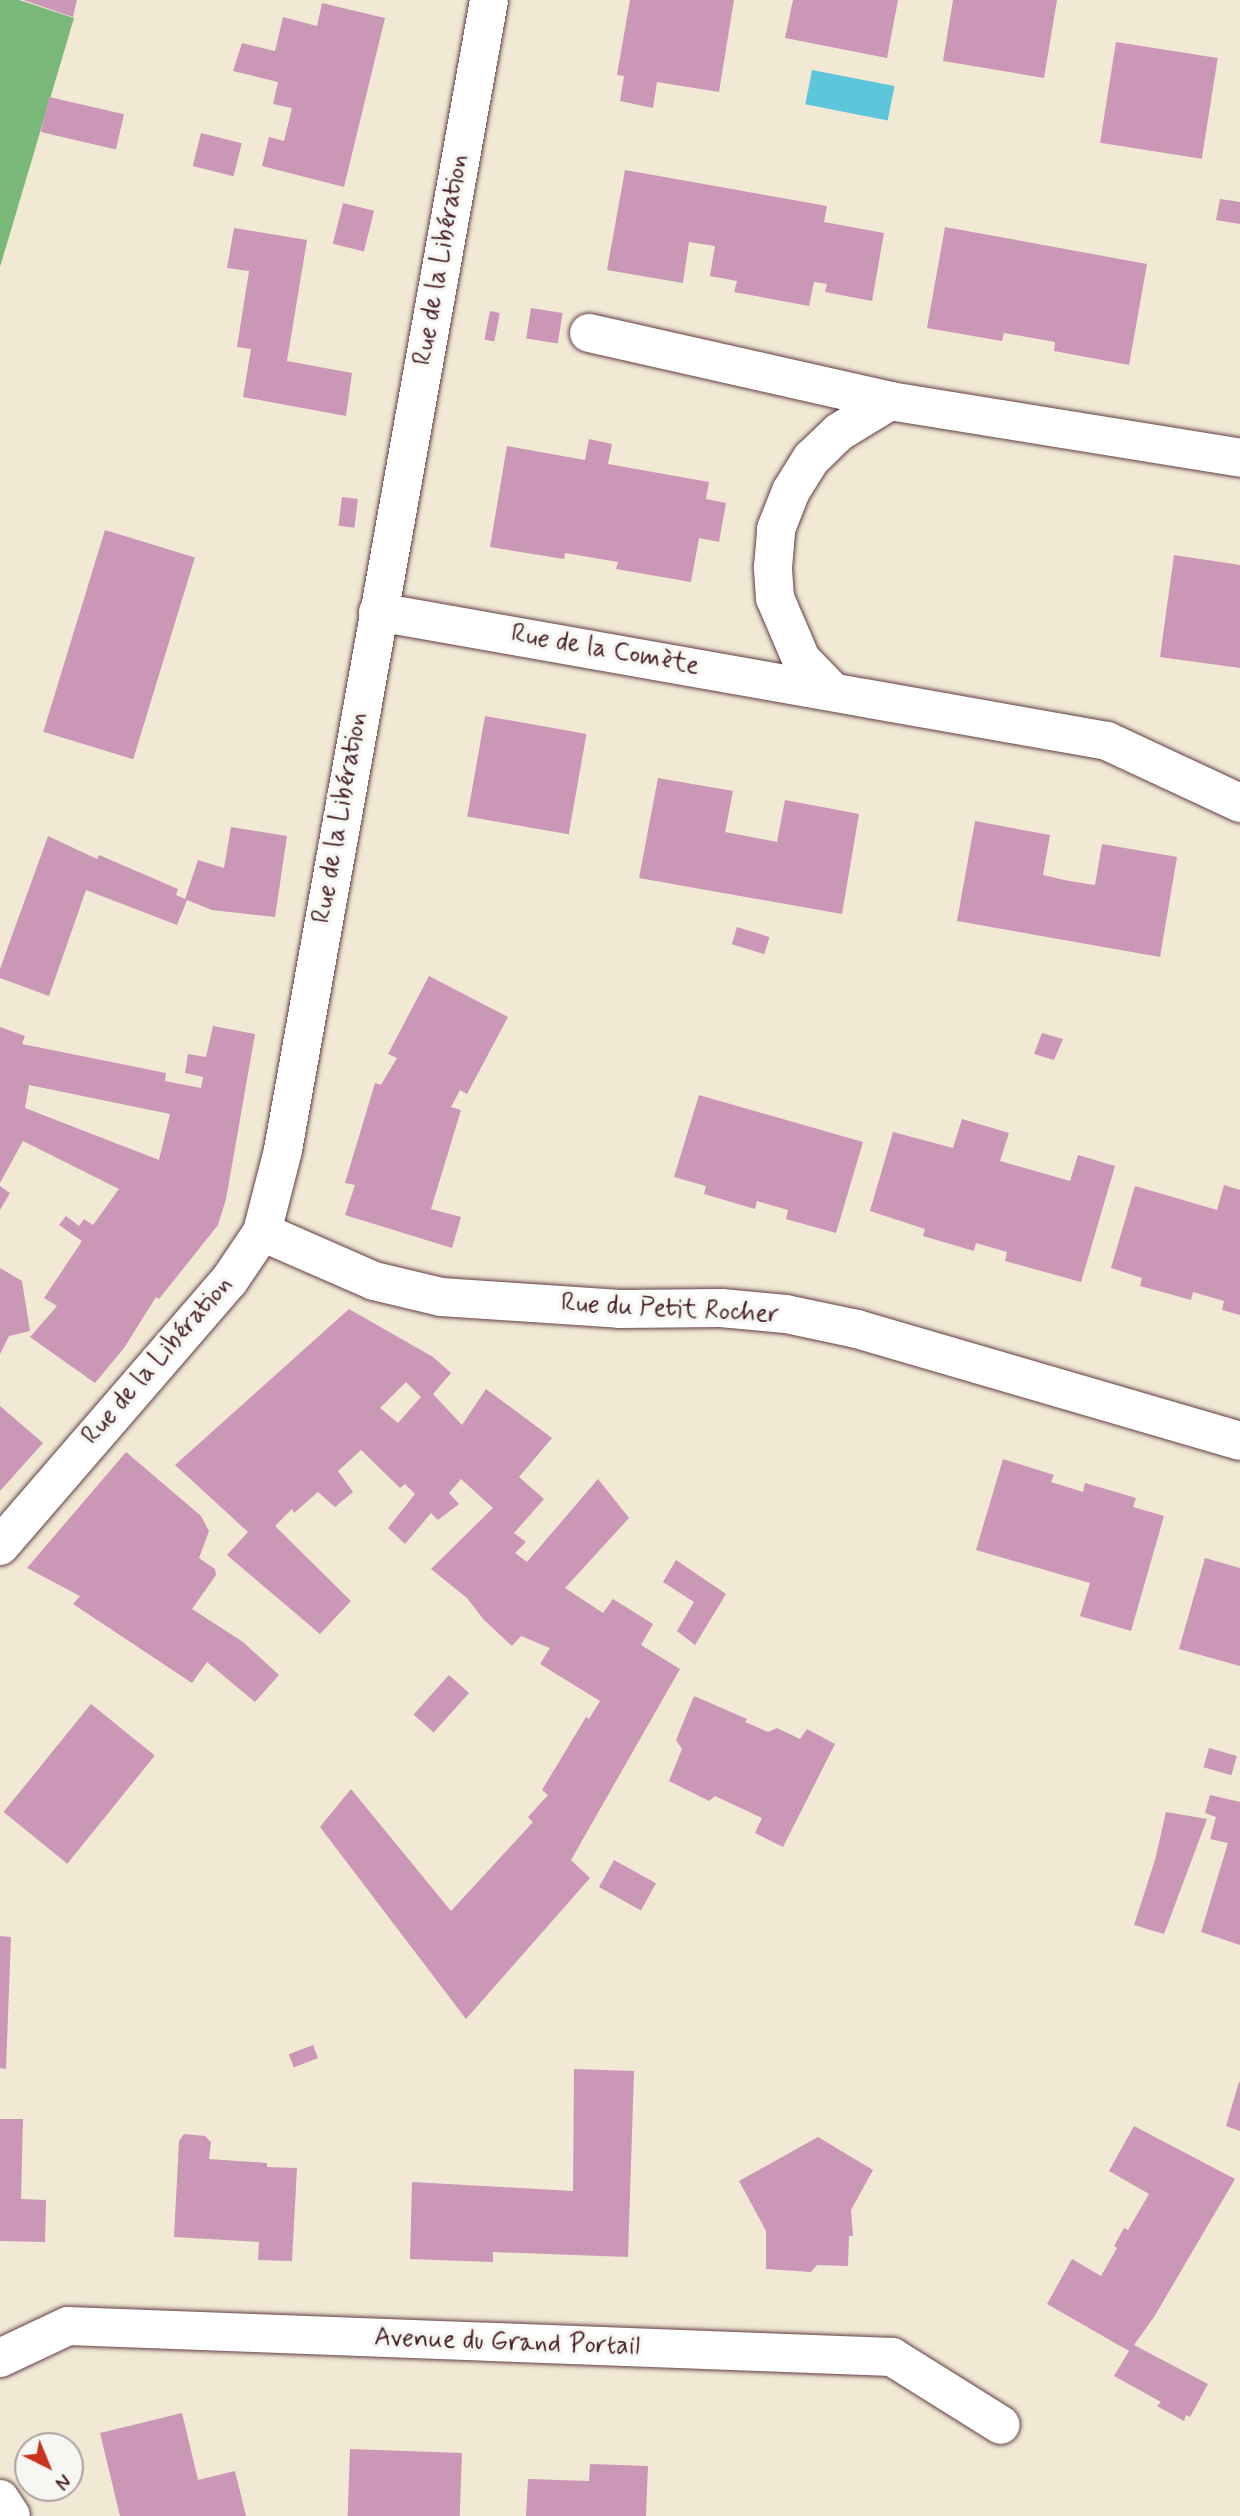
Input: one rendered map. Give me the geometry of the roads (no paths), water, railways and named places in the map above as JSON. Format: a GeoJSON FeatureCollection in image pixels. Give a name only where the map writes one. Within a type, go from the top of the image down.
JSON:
{"type":"FeatureCollection","features":[{"type":"Feature","properties":{"kind":"street","name":"Rue de la Libération"},"geometry":{"type":"LineString","coordinates":[[0,1546],[229,1281],[262,1232],[281,1160],[378,612],[410,452],[443,241],[489,0]]}},
{"type":"Feature","properties":{"kind":"street"},"geometry":{"type":"LineString","coordinates":[[589,333],[890,401],[1240,458]]}},
{"type":"Feature","properties":{"kind":"street"},"geometry":{"type":"LineString","coordinates":[[832,691],[802,659],[775,598],[773,566],[776,529],[791,491],[812,458],[839,432],[890,401]]}},
{"type":"Feature","properties":{"kind":"street","name":"Rue de la Comète"},"geometry":{"type":"LineString","coordinates":[[378,612],[1107,741],[1240,803]]}},
{"type":"Feature","properties":{"kind":"street","name":"Rue du Petit Rocher"},"geometry":{"type":"LineString","coordinates":[[262,1232],[374,1280],[441,1297],[620,1309],[722,1308],[786,1314],[857,1329],[1240,1441]]}},
{"type":"Feature","properties":{"kind":"street","name":"Avenue du Grand Portail"},"geometry":{"type":"LineString","coordinates":[[0,2358],[68,2326],[892,2357],[1001,2425]]}},
{"type":"Feature","properties":{"kind":"street"},"geometry":{"type":"LineString","coordinates":[[0,2499],[11,2516]]}},
{"type":"Feature","properties":{"kind":"water"},"geometry":{"type":"Polygon","coordinates":[[[812,70],[894,86],[888,120],[805,104],[812,70]]]}}]}
